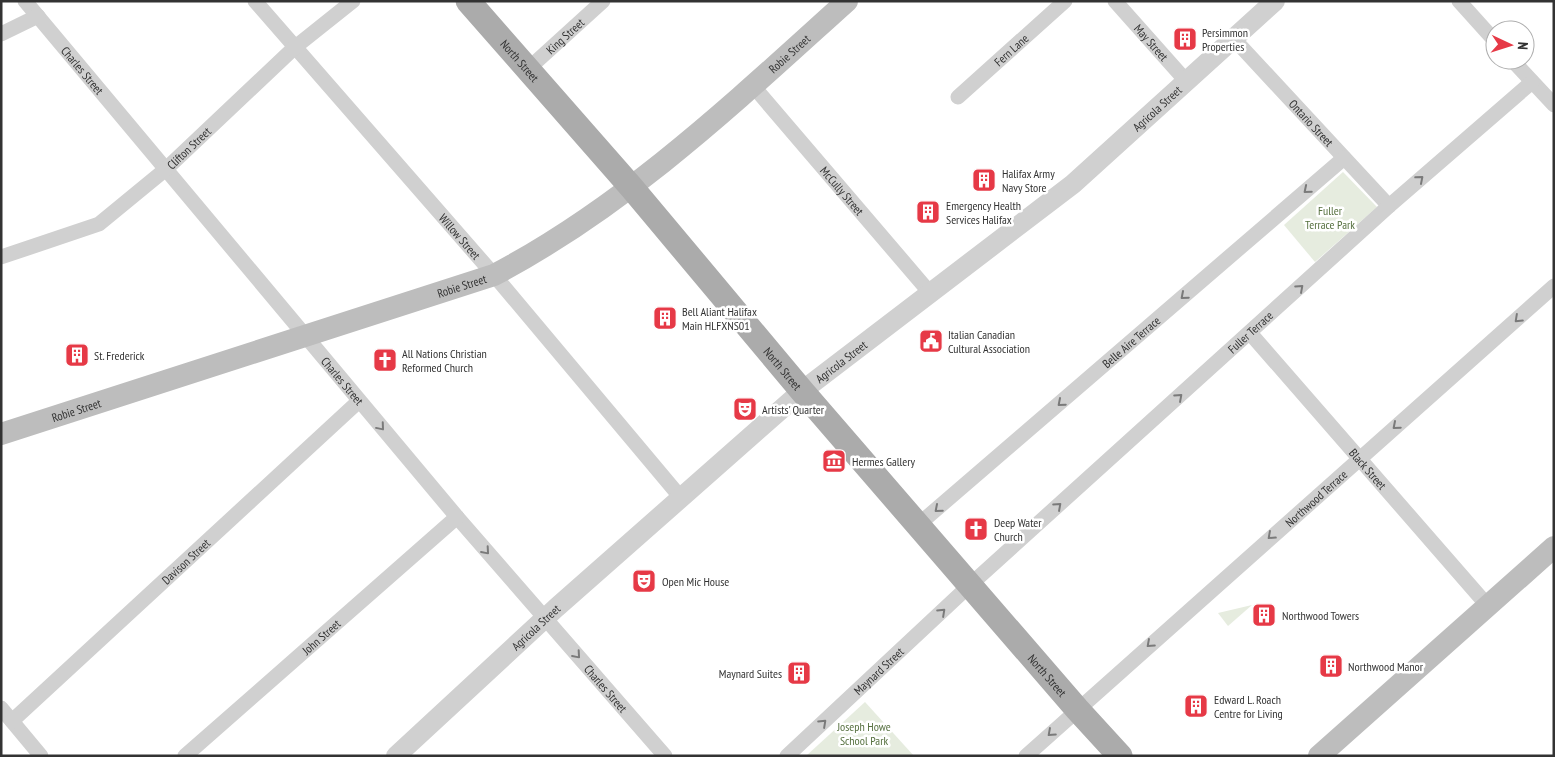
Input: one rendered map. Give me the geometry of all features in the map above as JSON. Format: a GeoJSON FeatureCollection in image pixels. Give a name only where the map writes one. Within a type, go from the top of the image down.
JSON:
{"type":"FeatureCollection","features":[{"type":"Feature","properties":{"kind":"main road","name":"North Street"},"geometry":{"type":"LineString","coordinates":[[468,1],[632,188],[802,391],[1077,710],[1120,756]]}},
{"type":"Feature","properties":{"kind":"main road","name":"Robie Street"},"geometry":{"type":"LineString","coordinates":[[1,434],[494,275],[539,251],[632,188],[754,87],[847,1]]}},
{"type":"Feature","properties":{"kind":"main road"},"geometry":{"type":"LineString","coordinates":[[1319,756],[1554,547]]}},
{"type":"Feature","properties":{"kind":"street","name":"Charles Street"},"geometry":{"type":"LineString","coordinates":[[26,1],[457,517],[665,756]]}},
{"type":"Feature","properties":{"kind":"street","name":"Willow Street"},"geometry":{"type":"LineString","coordinates":[[255,1],[294,48],[494,275],[682,499]]}},
{"type":"Feature","properties":{"kind":"street","name":"Clifton Street"},"geometry":{"type":"LineString","coordinates":[[1,257],[99,224],[166,169],[294,48],[353,1]]}},
{"type":"Feature","properties":{"kind":"street","name":"King Street"},"geometry":{"type":"LineString","coordinates":[[527,70],[603,1]]}},
{"type":"Feature","properties":{"kind":"street","name":"Fern Lane"},"geometry":{"type":"LineString","coordinates":[[958,97],[1065,1]]}},
{"type":"Feature","properties":{"kind":"street","name":"May Street"},"geometry":{"type":"LineString","coordinates":[[1115,1],[1187,82]]}},
{"type":"Feature","properties":{"kind":"street","name":"Agricola Street"},"geometry":{"type":"LineString","coordinates":[[396,756],[545,619],[802,391],[1073,184],[1275,1]]}},
{"type":"Feature","properties":{"kind":"street"},"geometry":{"type":"LineString","coordinates":[[1459,1],[1485,31]]}},
{"type":"Feature","properties":{"kind":"street"},"geometry":{"type":"LineString","coordinates":[[1,34],[38,16]]}},
{"type":"Feature","properties":{"kind":"street","name":"Ontario Street"},"geometry":{"type":"LineString","coordinates":[[1234,39],[1389,206]]}},
{"type":"Feature","properties":{"kind":"street"},"geometry":{"type":"LineString","coordinates":[[1521,70],[1554,105]]}},
{"type":"Feature","properties":{"kind":"street","name":"Fuller Terrace"},"geometry":{"type":"LineString","coordinates":[[970,585],[1389,206],[1532,82]]}},
{"type":"Feature","properties":{"kind":"street","name":"McCully Street"},"geometry":{"type":"LineString","coordinates":[[754,87],[931,294]]}},
{"type":"Feature","properties":{"kind":"street","name":"Belle Aire Terrace"},"geometry":{"type":"LineString","coordinates":[[918,525],[1344,158]]}},
{"type":"Feature","properties":{"kind":"street","name":"Northwood Terrace"},"geometry":{"type":"LineString","coordinates":[[1026,756],[1554,286]]}},
{"type":"Feature","properties":{"kind":"street","name":"Black Street"},"geometry":{"type":"LineString","coordinates":[[1250,333],[1487,605]]}},
{"type":"Feature","properties":{"kind":"street","name":"Davison Street"},"geometry":{"type":"LineString","coordinates":[[12,721],[359,401]]}},
{"type":"Feature","properties":{"kind":"street","name":"John Street"},"geometry":{"type":"LineString","coordinates":[[185,756],[457,517]]}},
{"type":"Feature","properties":{"kind":"street","name":"Maynard Street"},"geometry":{"type":"LineString","coordinates":[[787,756],[970,585]]}},
{"type":"Feature","properties":{"kind":"street"},"geometry":{"type":"LineString","coordinates":[[1,708],[41,756]]}},
{"type":"Feature","properties":{"kind":"green space","name":"Fuller Terrace Park"},"geometry":{"type":"Polygon","coordinates":[[[1343,172],[1377,207],[1315,262],[1284,225],[1343,172]]]}},
{"type":"Feature","properties":{"kind":"green space"},"geometry":{"type":"Polygon","coordinates":[[[1252,605],[1228,626],[1218,613],[1252,605]]]}},
{"type":"Feature","properties":{"kind":"green space","name":"Joseph Howe School Park"},"geometry":{"type":"Polygon","coordinates":[[[865,702],[914,756],[806,756],[865,702]]]}},
{"type":"Feature","properties":{"kind":"place","name":"Persimmon Properties"},"geometry":{"type":"Point","coordinates":[1185,39]}},
{"type":"Feature","properties":{"kind":"place","name":"Halifax Army Navy Store"},"geometry":{"type":"Point","coordinates":[984,180]}},
{"type":"Feature","properties":{"kind":"place","name":"Emergency Health Services Halifax"},"geometry":{"type":"Point","coordinates":[928,212]}},
{"type":"Feature","properties":{"kind":"place","name":"Bell Aliant Halifax Main HLFXNS01"},"geometry":{"type":"Point","coordinates":[665,318]}},
{"type":"Feature","properties":{"kind":"place","name":"Italian Canadian Cultural Association"},"geometry":{"type":"Point","coordinates":[931,341]}},
{"type":"Feature","properties":{"kind":"place","name":"St. Frederick"},"geometry":{"type":"Point","coordinates":[77,355]}},
{"type":"Feature","properties":{"kind":"place","name":"All Nations Christian Reformed Church"},"geometry":{"type":"Point","coordinates":[385,360]}},
{"type":"Feature","properties":{"kind":"place","name":"Artists' Quarter"},"geometry":{"type":"Point","coordinates":[745,409]}},
{"type":"Feature","properties":{"kind":"place","name":"Hermes Gallery"},"geometry":{"type":"Point","coordinates":[834,461]}},
{"type":"Feature","properties":{"kind":"place","name":"Deep Water Church"},"geometry":{"type":"Point","coordinates":[976,529]}},
{"type":"Feature","properties":{"kind":"place","name":"Open Mic House"},"geometry":{"type":"Point","coordinates":[644,581]}},
{"type":"Feature","properties":{"kind":"place","name":"Northwood Towers"},"geometry":{"type":"Point","coordinates":[1264,615]}},
{"type":"Feature","properties":{"kind":"place","name":"Northwood Manor"},"geometry":{"type":"Point","coordinates":[1331,666]}},
{"type":"Feature","properties":{"kind":"place","name":"Maynard Suites"},"geometry":{"type":"Point","coordinates":[799,673]}},
{"type":"Feature","properties":{"kind":"place","name":"Edward L. Roach Centre for Living"},"geometry":{"type":"Point","coordinates":[1196,706]}}]}
